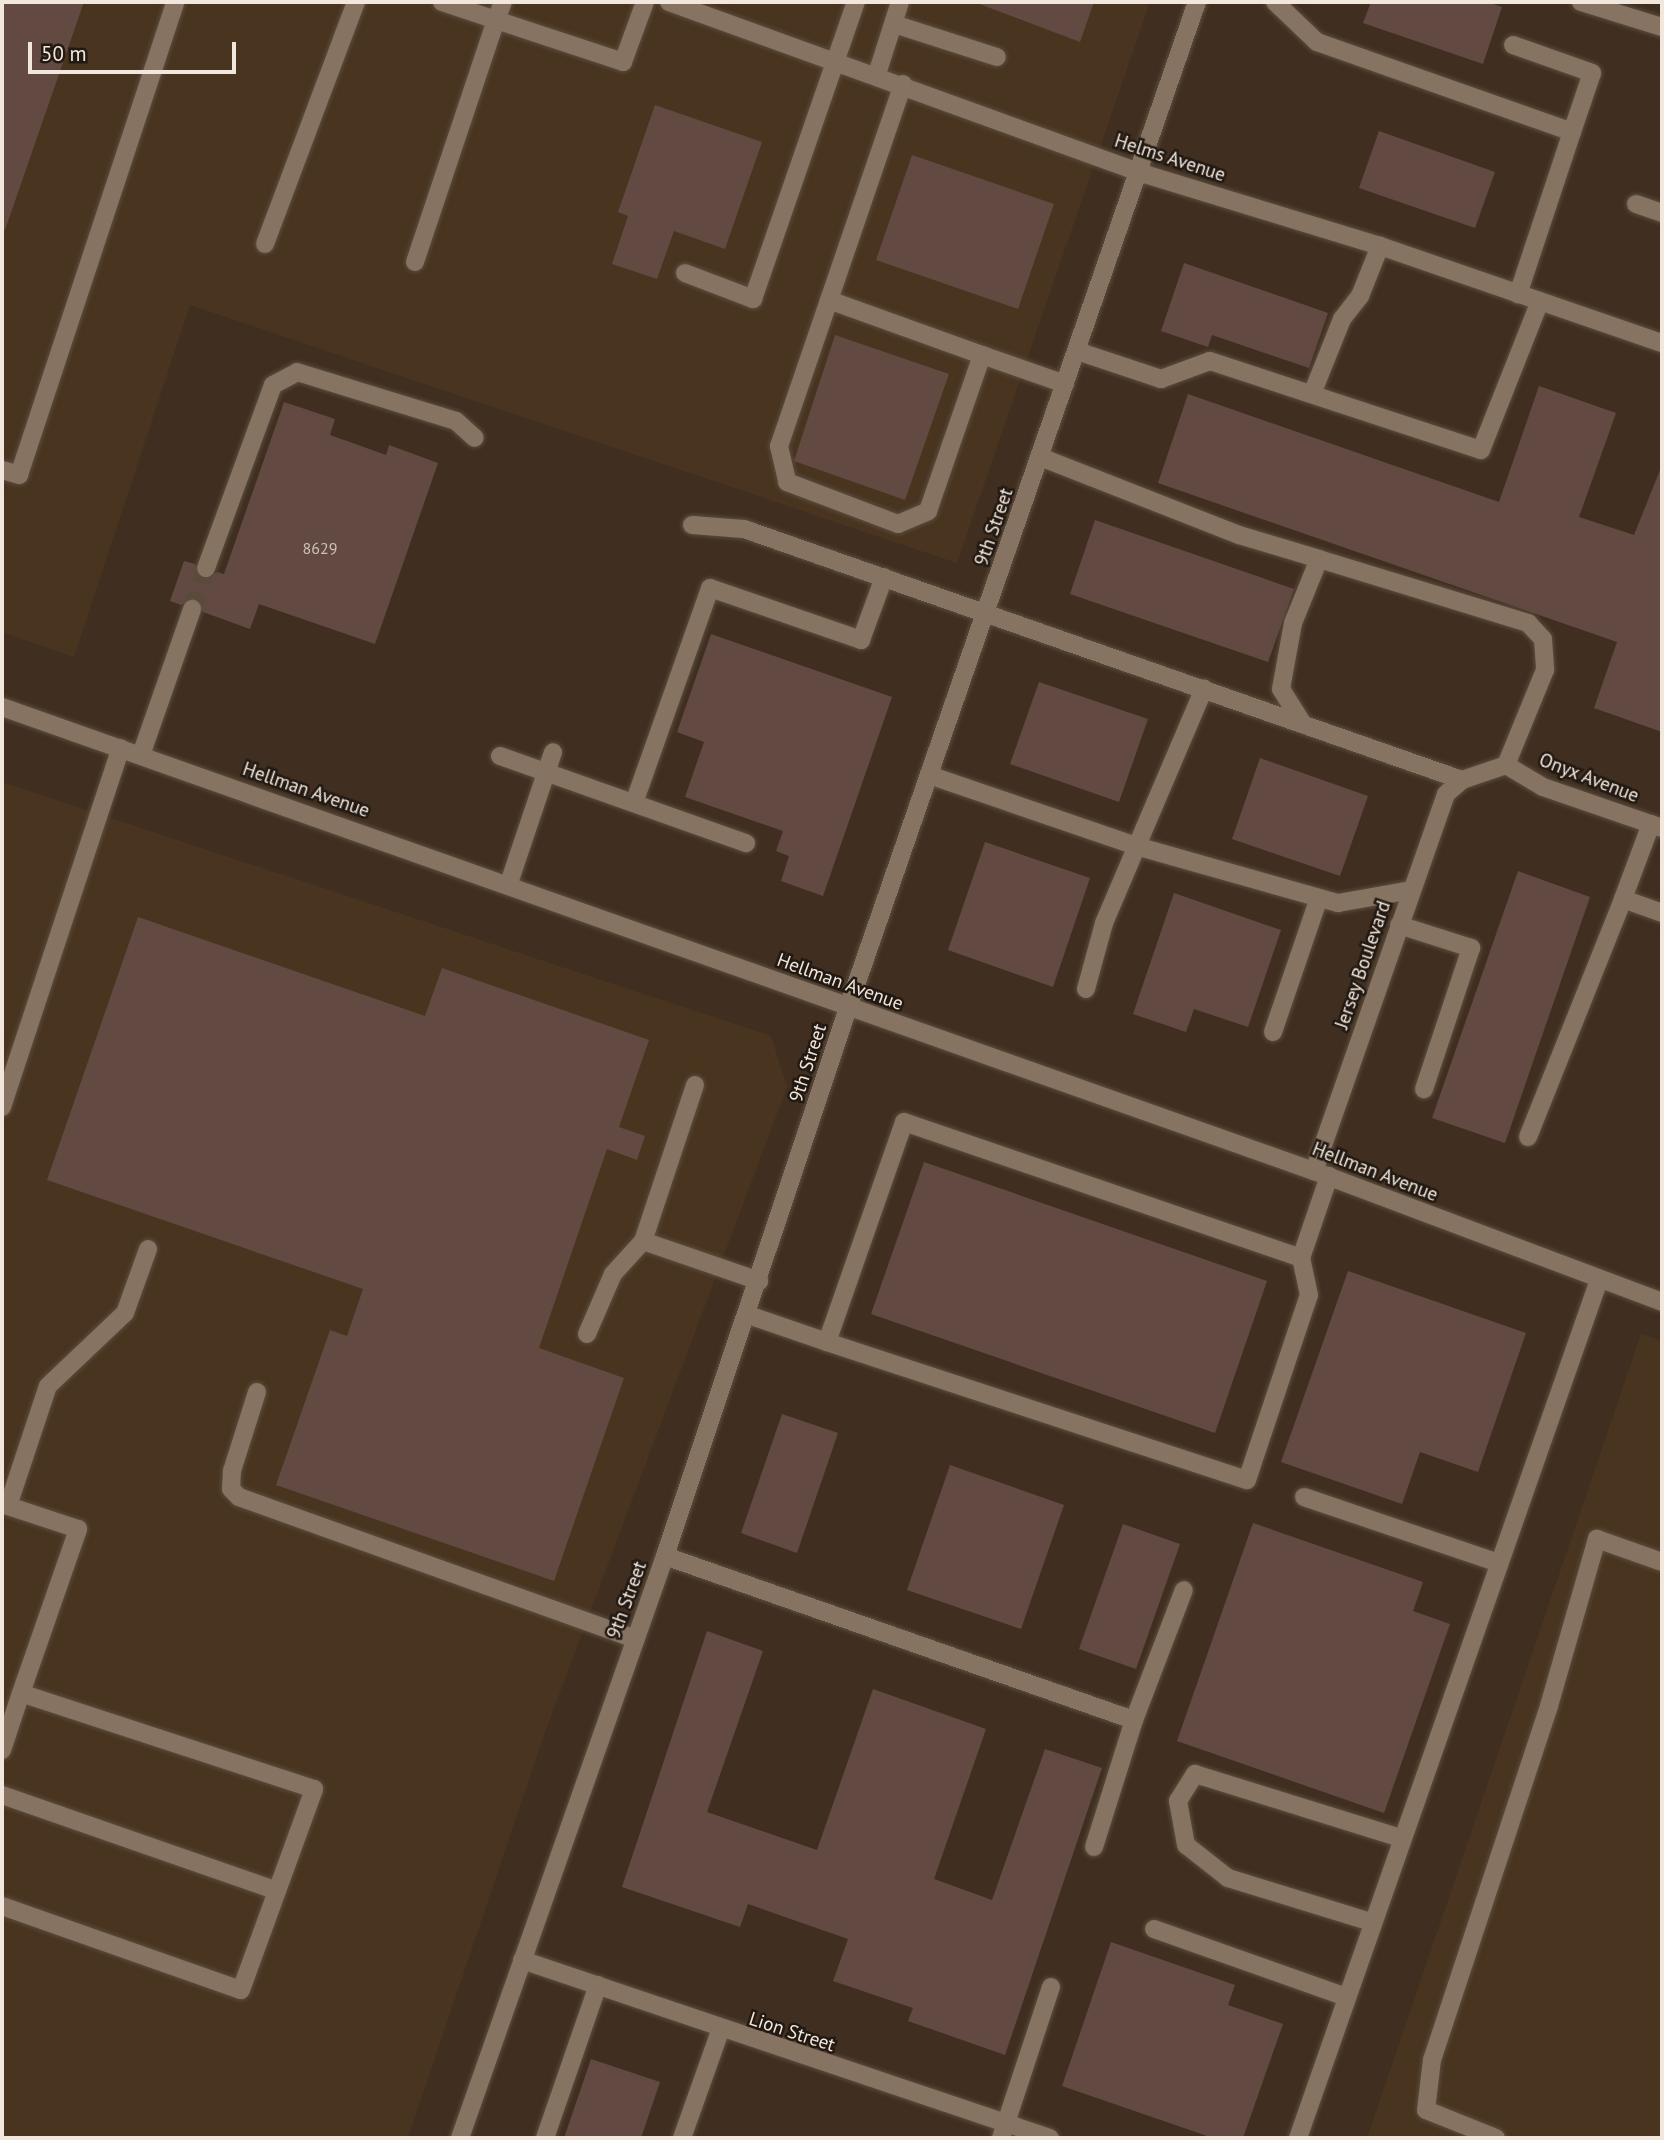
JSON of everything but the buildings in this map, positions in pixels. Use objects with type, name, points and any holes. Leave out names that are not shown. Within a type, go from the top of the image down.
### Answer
[{"type":"street","points":[[2,470],[19,475],[176,2]]},
{"type":"street","points":[[265,244],[356,2]]},
{"type":"street","points":[[442,2],[623,62],[645,2]]},
{"type":"street","points":[[415,262],[503,2]]},
{"type":"street","name":"Helms Avenue","points":[[669,2],[877,74],[1138,172],[1380,246],[1662,343]]},
{"type":"street","points":[[685,273],[753,299],[856,2]]},
{"type":"street","points":[[877,74],[900,2]]},
{"type":"street","name":"9th Street","points":[[460,2138],[760,1281],[848,1008],[1197,2]]},
{"type":"street","points":[[1275,2],[1317,43],[1572,132]]},
{"type":"street","points":[[1581,2],[1662,27]]},
{"type":"street","points":[[894,24],[996,57]]},
{"type":"street","points":[[1513,46],[1592,73],[1518,294]]},
{"type":"street","points":[[903,85],[779,446],[788,482],[898,524],[928,511],[982,355]]},
{"type":"street","points":[[1636,205],[1662,213]]},
{"type":"street","points":[[1312,394],[1342,319],[1360,296],[1380,246]]},
{"type":"street","points":[[829,300],[1065,384]]},
{"type":"street","points":[[1077,351],[1161,379],[1210,361],[1481,450],[1540,301]]},
{"type":"street","points":[[206,568],[272,385],[297,372],[456,421],[475,438]]},
{"type":"street","points":[[692,525],[744,529],[1462,780],[1506,765],[1545,670],[1543,639],[1528,624],[1239,536],[1040,457]]},
{"type":"street","points":[[1303,724],[1281,689],[1293,624],[1319,559]]},
{"type":"street","points":[[634,803],[710,588],[861,640],[884,577]]},
{"type":"street","points":[[142,755],[192,609]]},
{"type":"street","points":[[1086,989],[1104,923],[1204,688]]},
{"type":"street","name":"Hellman Avenue","points":[[2,707],[509,883],[848,1008],[1321,1174],[1662,1302]]},
{"type":"street","points":[[2,1107],[121,748]]},
{"type":"street","points":[[509,883],[553,752]]},
{"type":"street","points":[[500,756],[746,843]]},
{"type":"street","name":"Onyx Avenue","points":[[1506,765],[1543,787],[1657,826]]},
{"type":"street","points":[[929,775],[1136,846],[1338,903],[1411,890]]},
{"type":"street","name":"Jersey Boulevard","points":[[1301,1258],[1321,1174],[1399,925],[1446,794],[1462,780]]},
{"type":"street","points":[[1528,1137],[1623,899],[1657,826]]},
{"type":"street","points":[[1273,1032],[1319,898]]},
{"type":"street","points":[[1623,899],[1662,913]]},
{"type":"street","points":[[1399,925],[1471,948],[1424,1089]]},
{"type":"street","points":[[587,1334],[613,1274],[643,1241],[695,1085]]},
{"type":"street","points":[[748,1315],[827,1342],[1247,1480],[1309,1296],[1301,1258],[904,1122],[827,1342]]},
{"type":"street","points":[[643,1241],[760,1281]]},
{"type":"street","points":[[2,1750],[78,1529],[4,1511],[48,1386],[125,1313],[148,1249]]},
{"type":"street","points":[[1298,2138],[1400,1838],[1598,1280]]},
{"type":"street","points":[[257,1391],[232,1471],[232,1489],[239,1497],[635,1639]]},
{"type":"street","points":[[1304,1497],[1499,1563]]},
{"type":"street","points":[[1496,2138],[1426,2109],[1432,2060],[1549,1706],[1597,1539],[1662,1562]]},
{"type":"street","points":[[664,1556],[1134,1720]]},
{"type":"street","points":[[1094,1847],[1134,1720],[1184,1590]]},
{"type":"street","points":[[2,1906],[241,1990],[314,1789],[21,1693]]},
{"type":"street","points":[[1371,1922],[1228,1878],[1186,1845],[1178,1801],[1195,1774],[1400,1838]]},
{"type":"street","points":[[2,1795],[277,1891]]},
{"type":"street","points":[[1154,1929],[1346,1997]]},
{"type":"street","name":"Lion Street","points":[[522,1960],[1004,2132],[1050,2138]]},
{"type":"street","points":[[545,2138],[598,1985]]},
{"type":"street","points":[[1004,2132],[1051,1987]]},
{"type":"street","points":[[682,2138],[720,2031]]},
{"type":"shaded area","points":[[2,2],[1150,2],[957,563],[190,305],[74,657],[2,632]]},
{"type":"shaded area","points":[[2,782],[771,1036],[787,1087],[545,1732],[408,2138],[2,2138]]},
{"type":"shaded area","points":[[1641,1334],[1662,1341],[1662,2138],[1367,2138]]},
{"type":"tunnel","points":[[192,609],[206,568]]}]
